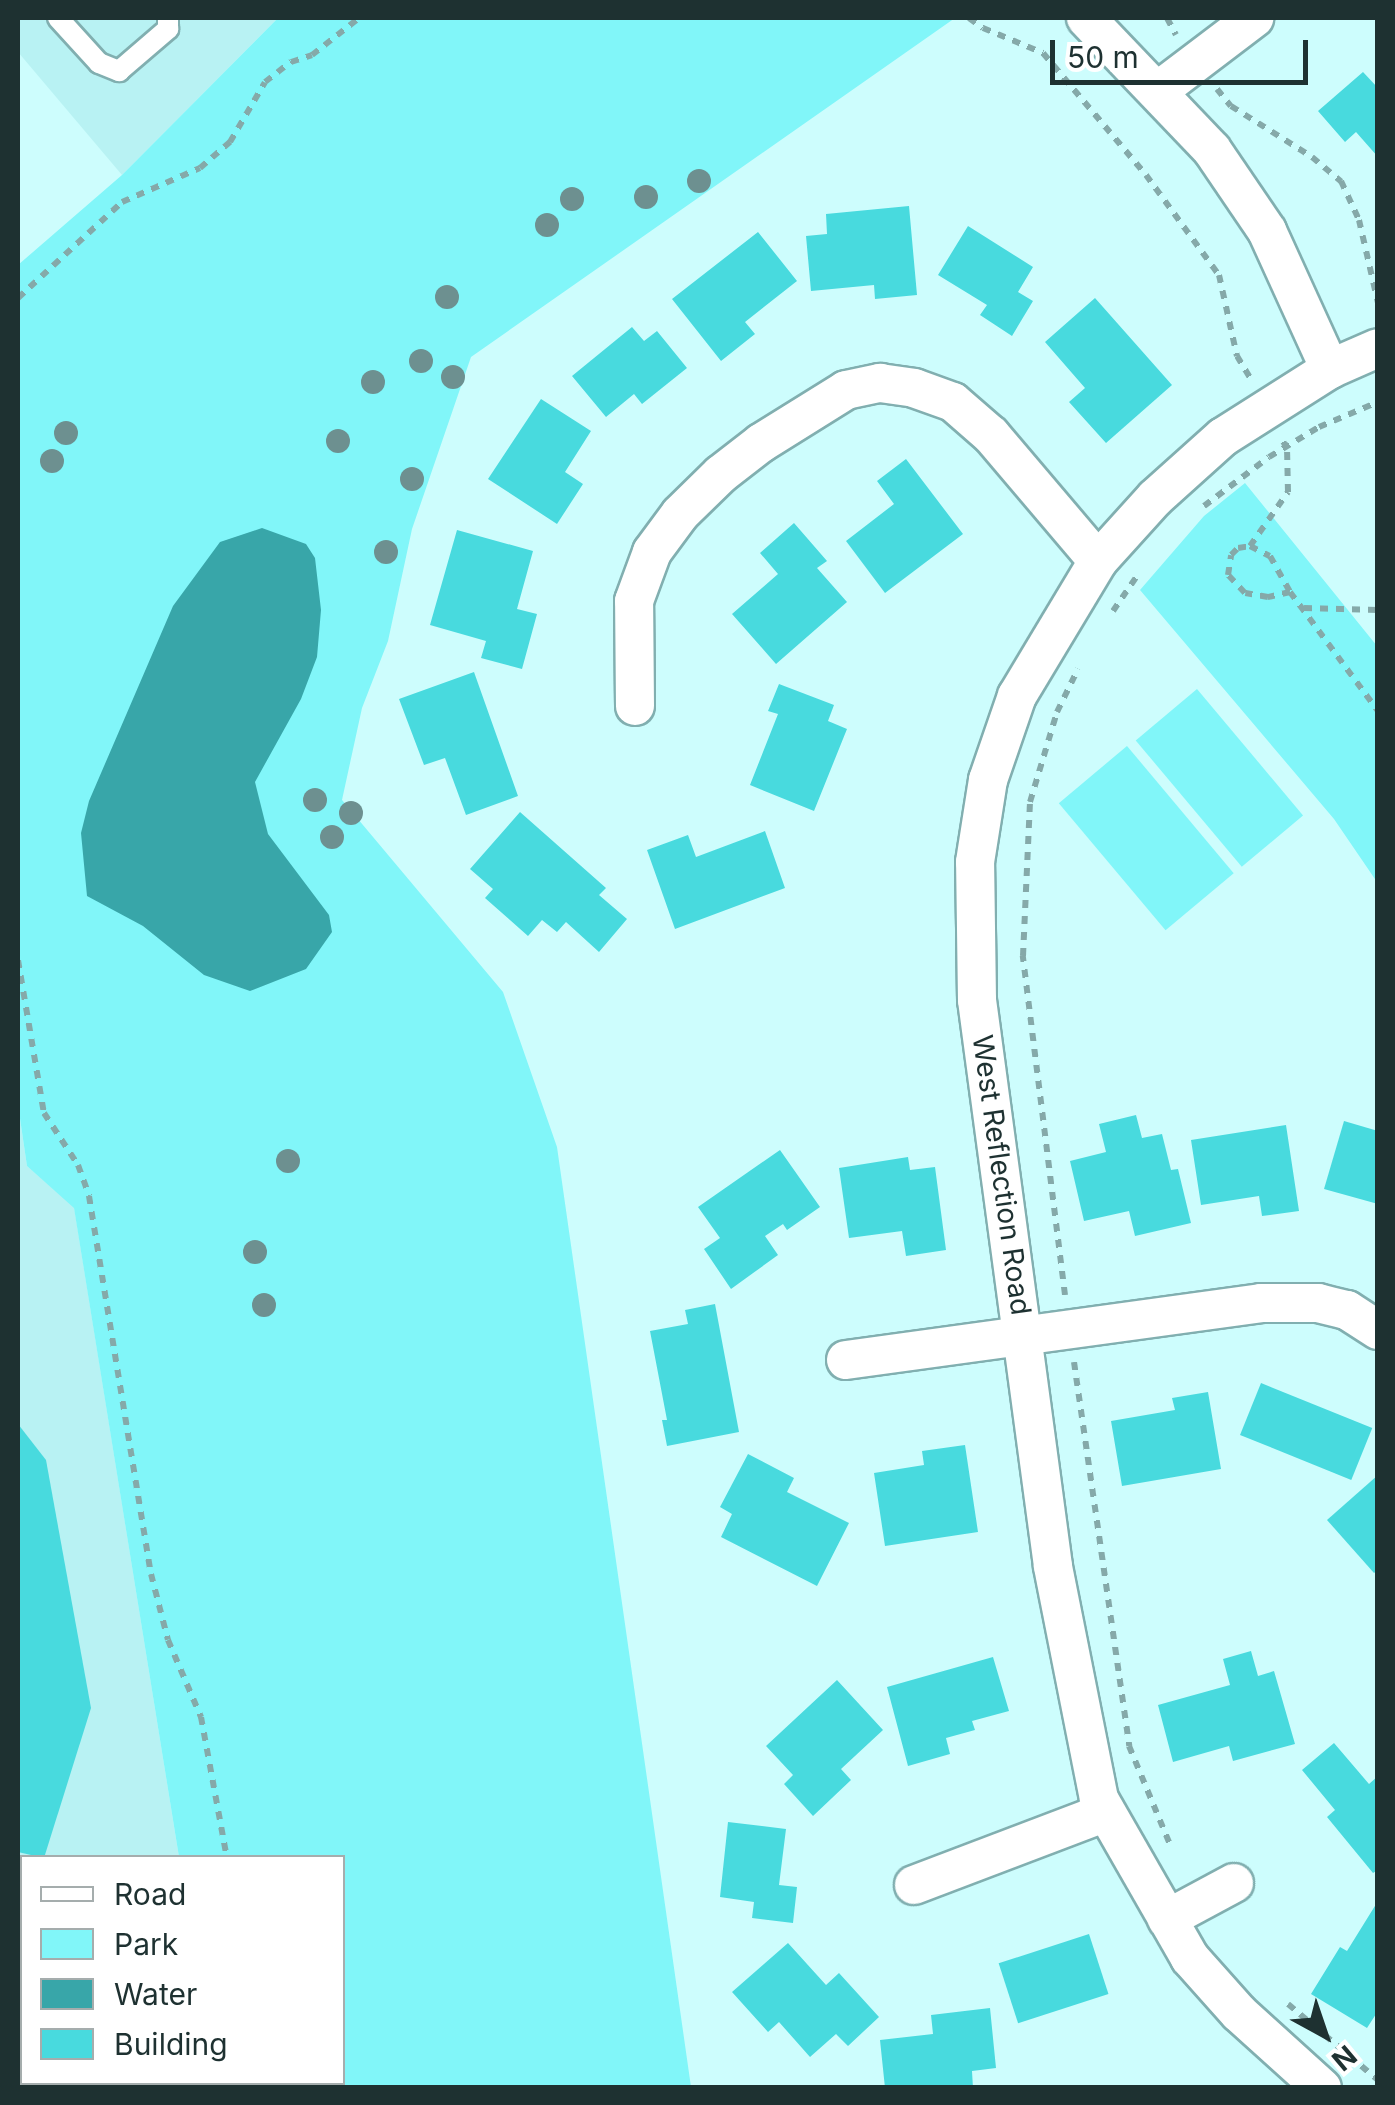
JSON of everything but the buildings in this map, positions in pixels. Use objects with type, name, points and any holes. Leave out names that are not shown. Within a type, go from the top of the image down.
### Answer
[{"type":"street","points":[[1086,18],[1212,150],[1268,231],[1330,369]]},
{"type":"street","points":[[1158,91],[1254,18]]},
{"type":"street","name":"West Reflection Road","points":[[1322,2088],[1239,2013],[1190,1958],[1099,1799],[1053,1566],[977,1000],[975,862],[988,780],[1017,696],[1098,561],[1154,498],[1223,436],[1330,369],[1378,348]]},
{"type":"street","points":[[635,706],[634,601],[652,552],[680,514],[721,474],[760,443],[846,390],[880,384],[914,388],[954,402],[991,435],[1098,561]]},
{"type":"street","points":[[846,1360],[1261,1303],[1318,1302],[1346,1310],[1378,1330]]},
{"type":"street","points":[[914,1885],[1106,1812]]},
{"type":"street","points":[[1167,1919],[1218,1891]]},
{"type":"lane","points":[[58,18],[100,64],[119,71],[168,30],[168,18]]},
{"type":"path","points":[[18,298],[122,202],[200,168],[230,142],[266,82],[291,62],[312,54],[359,18]]},
{"type":"path","points":[[969,18],[982,28],[1043,53],[1189,232]]},
{"type":"path","points":[[1167,18],[1231,106],[1312,157],[1341,181],[1358,220],[1378,303]]},
{"type":"path","points":[[1194,514],[1269,457],[1319,427],[1378,402]]},
{"type":"path","points":[[1290,592],[1268,597],[1245,593],[1228,575],[1230,555],[1238,548],[1262,550],[1378,711]]},
{"type":"path","points":[[1105,624],[1142,568]]},
{"type":"path","points":[[1302,608],[1378,610]]},
{"type":"path","points":[[1086,652],[1057,712],[1030,802],[1023,956],[1070,1330],[1130,1746],[1177,1859],[1218,1891]]},
{"type":"path","points":[[18,960],[44,1113],[78,1165],[89,1196],[152,1574],[168,1640],[201,1718],[225,1855]]},
{"type":"path","points":[[1284,2001],[1378,2080]]},
{"type":"shaded area","points":[[18,18],[278,18],[122,175],[18,52]]},
{"type":"shaded area","points":[[18,1105],[27,1166],[74,1207],[179,1855],[20,1855],[18,2048]]},
{"type":"green space","points":[[278,18],[955,18],[471,357],[412,529],[388,641],[362,708],[342,800],[503,992],[557,1147],[691,2087],[216,2087],[345,2085],[345,1855],[179,1855],[74,1208],[27,1166],[18,1105],[18,265],[122,175]]},
{"type":"green space","points":[[1245,483],[1377,646],[1377,882],[1334,819],[1140,590],[1204,516]]},
{"type":"green space","points":[[1197,689],[1303,815],[1242,867],[1136,740]]},
{"type":"green space","points":[[1127,746],[1234,873],[1166,930],[1059,803]]},
{"type":"water","points":[[262,528],[306,544],[315,558],[321,610],[317,657],[301,699],[255,782],[268,834],[329,915],[332,932],[306,969],[250,991],[204,975],[143,926],[87,896],[81,833],[89,801],[173,606],[220,542]]}]
